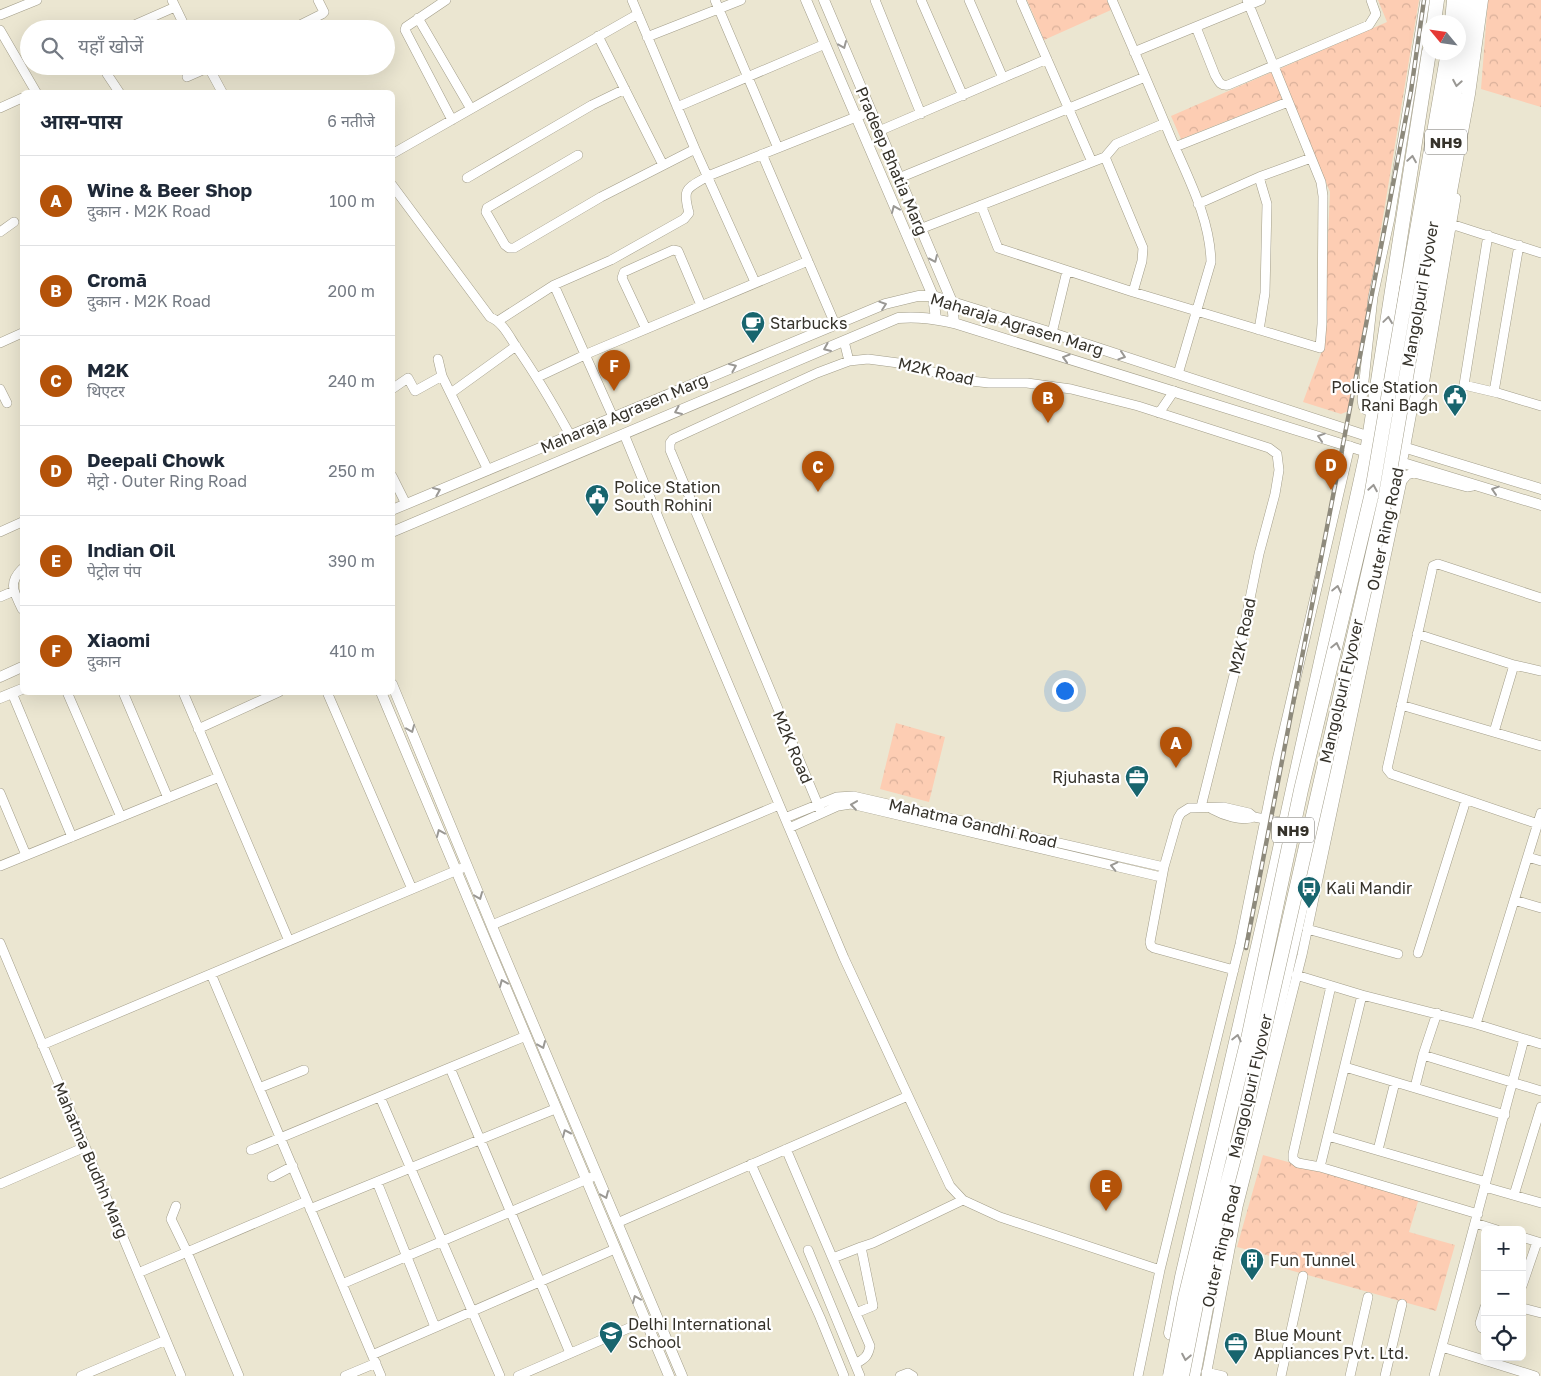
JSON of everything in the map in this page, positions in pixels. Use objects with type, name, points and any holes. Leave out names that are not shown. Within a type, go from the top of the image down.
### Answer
[{"type":"main road","points":[[1435,15],[1437,0]]},
{"type":"main road","points":[[1453,15],[1454,0]]},
{"type":"main road","name":"Mangolpuri Flyover","points":[[1182,1376],[1197,1300],[1242,1127],[1385,500],[1459,68],[1468,0]]},
{"type":"main road","name":"Outer Ring Road","points":[[1202,1375],[1210,1287],[1269,1045],[1364,631],[1404,447],[1468,94],[1481,0]]},
{"type":"main road","name":"Outer Ring Road","points":[[1164,1376],[1182,1277],[1286,823],[1367,452],[1428,60]]},
{"type":"main road","name":"Mangolpuri Flyover","points":[[1170,1376],[1185,1298],[1248,1038],[1302,790],[1371,497],[1447,60]]},
{"type":"main road","points":[[1383,356],[1391,350],[1400,348],[1408,350],[1419,362]]},
{"type":"main road","points":[[1330,623],[1364,631]]},
{"type":"street","points":[[0,15],[37,0]]},
{"type":"street","points":[[312,19],[324,12],[318,0]]},
{"type":"street","points":[[446,0],[418,18],[404,30],[452,120]]},
{"type":"street","points":[[632,0],[694,149],[755,282]]},
{"type":"street","points":[[648,37],[717,4],[741,0]]},
{"type":"street","name":"Pradeep Bhatia Marg","points":[[806,0],[933,296],[936,320]]},
{"type":"street","name":"Pradeep Bhatia Marg","points":[[824,0],[952,302],[954,323]]},
{"type":"street","points":[[875,0],[921,114]]},
{"type":"street","points":[[921,0],[963,96]]},
{"type":"street","points":[[969,0],[1003,78]]},
{"type":"street","points":[[1021,0],[1092,162]]},
{"type":"street","points":[[1112,0],[1207,225],[1210,262],[1178,374]]},
{"type":"street","points":[[1134,52],[1196,27],[1248,2],[1261,0]]},
{"type":"street","points":[[1196,27],[1219,83],[1228,85],[1369,25],[1376,14],[1371,0]]},
{"type":"street","points":[[1374,411],[1366,410],[1362,399],[1373,297],[1390,218],[1425,0]]},
{"type":"street","points":[[1410,408],[1423,391],[1486,0]]},
{"type":"street","points":[[981,205],[998,248],[1133,292],[1320,348],[1322,324],[1323,196],[1321,182],[1248,2]]},
{"type":"street","points":[[142,20],[173,3],[182,20]]},
{"type":"street","points":[[717,4],[778,148]]},
{"type":"street","points":[[395,152],[638,14]]},
{"type":"street","points":[[418,18],[471,109]]},
{"type":"street","points":[[0,30],[20,65]]},
{"type":"street","points":[[598,36],[663,165]]},
{"type":"street","points":[[677,107],[825,44]]},
{"type":"street","points":[[880,131],[1047,59]]},
{"type":"street","points":[[25,75],[34,90]]},
{"type":"street","points":[[108,75],[118,90]]},
{"type":"street","points":[[187,77],[192,75]]},
{"type":"street","points":[[214,75],[221,90]]},
{"type":"street","points":[[899,178],[1145,77]]},
{"type":"street","points":[[467,178],[592,105],[625,89]]},
{"type":"street","points":[[0,108],[20,99]]},
{"type":"street","points":[[1175,147],[1288,102]]},
{"type":"street","points":[[498,321],[554,285],[611,260],[684,219],[689,213],[685,192],[708,176],[871,111]]},
{"type":"street","points":[[920,229],[1105,157],[1116,144],[1165,123]]},
{"type":"street","points":[[578,155],[487,208],[486,212],[505,245],[509,248],[514,248],[600,196],[694,149]]},
{"type":"street","points":[[762,154],[835,324]]},
{"type":"street","points":[[1105,157],[1143,248],[1142,261],[1133,292]]},
{"type":"street","points":[[1198,204],[1310,158]]},
{"type":"street","points":[[1259,178],[1266,204],[1264,292],[1259,330]]},
{"type":"street","points":[[395,189],[490,317],[498,321],[516,346],[538,378],[570,435]]},
{"type":"street","points":[[0,232],[14,222]]},
{"type":"street","points":[[1451,224],[1541,252]]},
{"type":"street","points":[[1488,235],[1464,385],[1541,406]]},
{"type":"street","points":[[1494,392],[1519,245]]},
{"type":"street","points":[[646,329],[622,278],[624,272],[673,250],[678,251],[701,305]]},
{"type":"street","points":[[538,378],[584,355],[808,261]]},
{"type":"street","points":[[1052,333],[1067,271]]},
{"type":"street","points":[[554,285],[613,417]]},
{"type":"street","name":"Maharaja Agrasen Marg","points":[[395,509],[884,304],[918,296],[933,296],[1052,333],[1370,437]]},
{"type":"street","name":"Maharaja Agrasen Marg","points":[[395,531],[898,318],[919,317],[954,323],[1367,452]]},
{"type":"street","points":[[0,343],[20,336]]},
{"type":"street","points":[[844,341],[850,361]]},
{"type":"street","points":[[451,394],[516,346]]},
{"type":"street","points":[[438,359],[442,376],[488,470]]},
{"type":"street","name":"M2K Road","points":[[820,808],[670,450],[670,444],[673,439],[817,372],[850,361],[868,359],[888,360],[971,381],[1027,383],[1071,389],[1159,412],[1269,448],[1276,454],[1279,461],[1279,470],[1275,494],[1237,663],[1201,807]]},
{"type":"street","points":[[395,386],[408,378],[415,391],[442,376]]},
{"type":"street","points":[[0,389],[7,403]]},
{"type":"street","points":[[1159,412],[1174,391]]},
{"type":"street","points":[[1263,419],[1268,403]]},
{"type":"street","points":[[624,434],[844,958],[950,1186],[963,1200],[1000,1217],[1160,1270]]},
{"type":"street","points":[[1138,1376],[1160,1270],[1234,970],[1277,760],[1350,446]]},
{"type":"street","points":[[1404,447],[1541,489]]},
{"type":"street","points":[[1400,462],[1541,505]]},
{"type":"street","points":[[1463,480],[1469,467]]},
{"type":"street","points":[[1223,1376],[1202,1375],[1238,1207],[1307,930],[1402,481],[1406,475],[1414,473],[1467,487],[1478,485]]},
{"type":"street","points":[[395,482],[406,504]]},
{"type":"street","points":[[2,528],[20,523]]},
{"type":"street","points":[[1538,824],[1388,772],[1387,769],[1432,568],[1435,564],[1541,598]]},
{"type":"street","points":[[20,571],[13,582],[14,591],[20,604]]},
{"type":"street","points":[[0,597],[14,591]]},
{"type":"street","points":[[1417,634],[1541,672]]},
{"type":"street","points":[[1494,732],[1514,665]]},
{"type":"street","points":[[0,677],[20,668]]},
{"type":"street","points":[[0,698],[20,690]]},
{"type":"street","points":[[395,691],[682,1376]]},
{"type":"street","points":[[12,693],[72,837]]},
{"type":"street","points":[[68,695],[121,817]]},
{"type":"street","points":[[124,695],[168,798]]},
{"type":"street","points":[[183,695],[289,941]]},
{"type":"street","points":[[198,729],[272,695]]},
{"type":"street","points":[[328,695],[412,889]]},
{"type":"street","points":[[382,695],[669,1376]]},
{"type":"street","points":[[1401,704],[1541,746]]},
{"type":"street","points":[[0,866],[219,777]]},
{"type":"street","points":[[0,793],[26,855]]},
{"type":"street","name":"Mahatma Gandhi Road","points":[[789,828],[837,796],[853,796],[1164,867]]},
{"type":"street","points":[[1418,954],[1466,800]]},
{"type":"street","name":"Mahatma Gandhi Road","points":[[785,818],[820,808],[851,804],[1161,877]]},
{"type":"street","points":[[492,926],[779,805]]},
{"type":"street","points":[[1234,970],[1151,946],[1150,942],[1161,877],[1181,813],[1189,808],[1223,807],[1249,813],[1254,817],[1286,823]]},
{"type":"street","points":[[1476,1024],[1541,813]]},
{"type":"street","points":[[1528,857],[1541,861]]},
{"type":"street","points":[[42,1045],[467,866]]},
{"type":"street","points":[[1514,900],[1541,908]]},
{"type":"street","points":[[1307,930],[1398,954]]},
{"type":"street","name":"Mahatma Budhh Marg","points":[[1,948],[181,1376]]},
{"type":"street","points":[[211,974],[280,1138],[294,1166],[381,1376]]},
{"type":"street","points":[[1296,975],[1362,995],[1437,1013],[1541,1044]]},
{"type":"street","points":[[1331,986],[1293,1154],[1294,1161],[1320,1167],[1476,1219],[1489,1226]]},
{"type":"street","points":[[1320,1167],[1362,995]]},
{"type":"street","points":[[1415,1087],[1437,1013]]},
{"type":"street","points":[[250,1150],[526,1036]]},
{"type":"street","points":[[1434,1376],[1524,1039]]},
{"type":"street","points":[[1423,1055],[1541,1091]]},
{"type":"street","points":[[1345,1067],[1505,1115]]},
{"type":"street","points":[[450,1068],[570,1353]]},
{"type":"street","points":[[259,1088],[304,1070]]},
{"type":"street","points":[[1378,1150],[1395,1082]]},
{"type":"street","points":[[617,1223],[908,1096]]},
{"type":"street","points":[[380,1097],[500,1376]]},
{"type":"street","points":[[1514,1195],[1541,1107]]},
{"type":"street","points":[[138,1273],[309,1205],[377,1182],[555,1109]]},
{"type":"street","points":[[1328,1136],[1378,1150],[1541,1203]]},
{"type":"street","points":[[0,1184],[85,1147]]},
{"type":"street","points":[[786,1149],[870,1346],[866,1358],[854,1364]]},
{"type":"street","points":[[751,1164],[820,1317],[844,1376]]},
{"type":"street","points":[[272,1177],[294,1166]]},
{"type":"street","points":[[342,1284],[597,1175]]},
{"type":"street","points":[[377,1182],[435,1327]]},
{"type":"street","points":[[833,1258],[873,1243],[963,1200]]},
{"type":"street","points":[[176,1206],[171,1219],[187,1252],[239,1376]]},
{"type":"street","points":[[1526,1238],[1539,1242],[1526,1276]]},
{"type":"street","points":[[856,1313],[873,1306],[861,1247]]},
{"type":"street","points":[[345,1376],[435,1327],[615,1249]]},
{"type":"street","points":[[808,1250],[860,1376]]},
{"type":"street","points":[[1281,1376],[1304,1276]]},
{"type":"street","points":[[1350,1376],[1368,1297]]},
{"type":"street","points":[[1385,1376],[1402,1304]]},
{"type":"street","points":[[1526,1309],[1541,1313]]},
{"type":"street","points":[[518,1376],[645,1321]]},
{"type":"street","points":[[81,1376],[166,1340]]},
{"type":"street","points":[[1442,1347],[1535,1376]]},
{"type":"street","points":[[900,1376],[908,1373],[913,1376]]},
{"type":"green space","points":[[1027,0],[1107,0],[1111,10],[1044,40]]},
{"type":"green space","points":[[1378,0],[1419,0],[1351,410],[1341,414],[1303,402],[1323,348],[1330,192],[1290,96],[1181,139],[1171,116],[1387,22]]},
{"type":"green space","points":[[1488,0],[1541,0],[1541,107],[1481,89]]},
{"type":"green space","points":[[896,723],[945,737],[929,802],[880,789]]},
{"type":"green space","points":[[1263,1155],[1419,1198],[1409,1232],[1455,1245],[1436,1311],[1279,1267],[1281,1259],[1237,1247]]},
{"type":"railway","points":[[1246,948],[1411,91],[1424,0]]},
{"type":"place","name":"Starbucks","points":[[753,344]]},
{"type":"place","name":"Xiaomi","points":[[614,391]]},
{"type":"place","name":"Police Station Rani Bagh","points":[[1455,417]]},
{"type":"place","name":"Cromā","points":[[1048,423]]},
{"type":"place","name":"Deepali Chowk","points":[[1331,490]]},
{"type":"place","name":"M2K","points":[[818,492]]},
{"type":"place","name":"Police Station South Rohini","points":[[597,517]]},
{"type":"place","name":"Wine & Beer Shop","points":[[1176,768]]},
{"type":"place","name":"Rjuhasta","points":[[1137,798]]},
{"type":"place","name":"Kali Mandir","points":[[1309,909]]},
{"type":"place","name":"Indian Oil","points":[[1106,1211]]},
{"type":"place","name":"Fun Tunnel","points":[[1252,1281]]},
{"type":"place","name":"Delhi International School","points":[[611,1354]]},
{"type":"place","name":"Blue Mount Appliances Pvt. Ltd.","points":[[1236,1365]]}]
